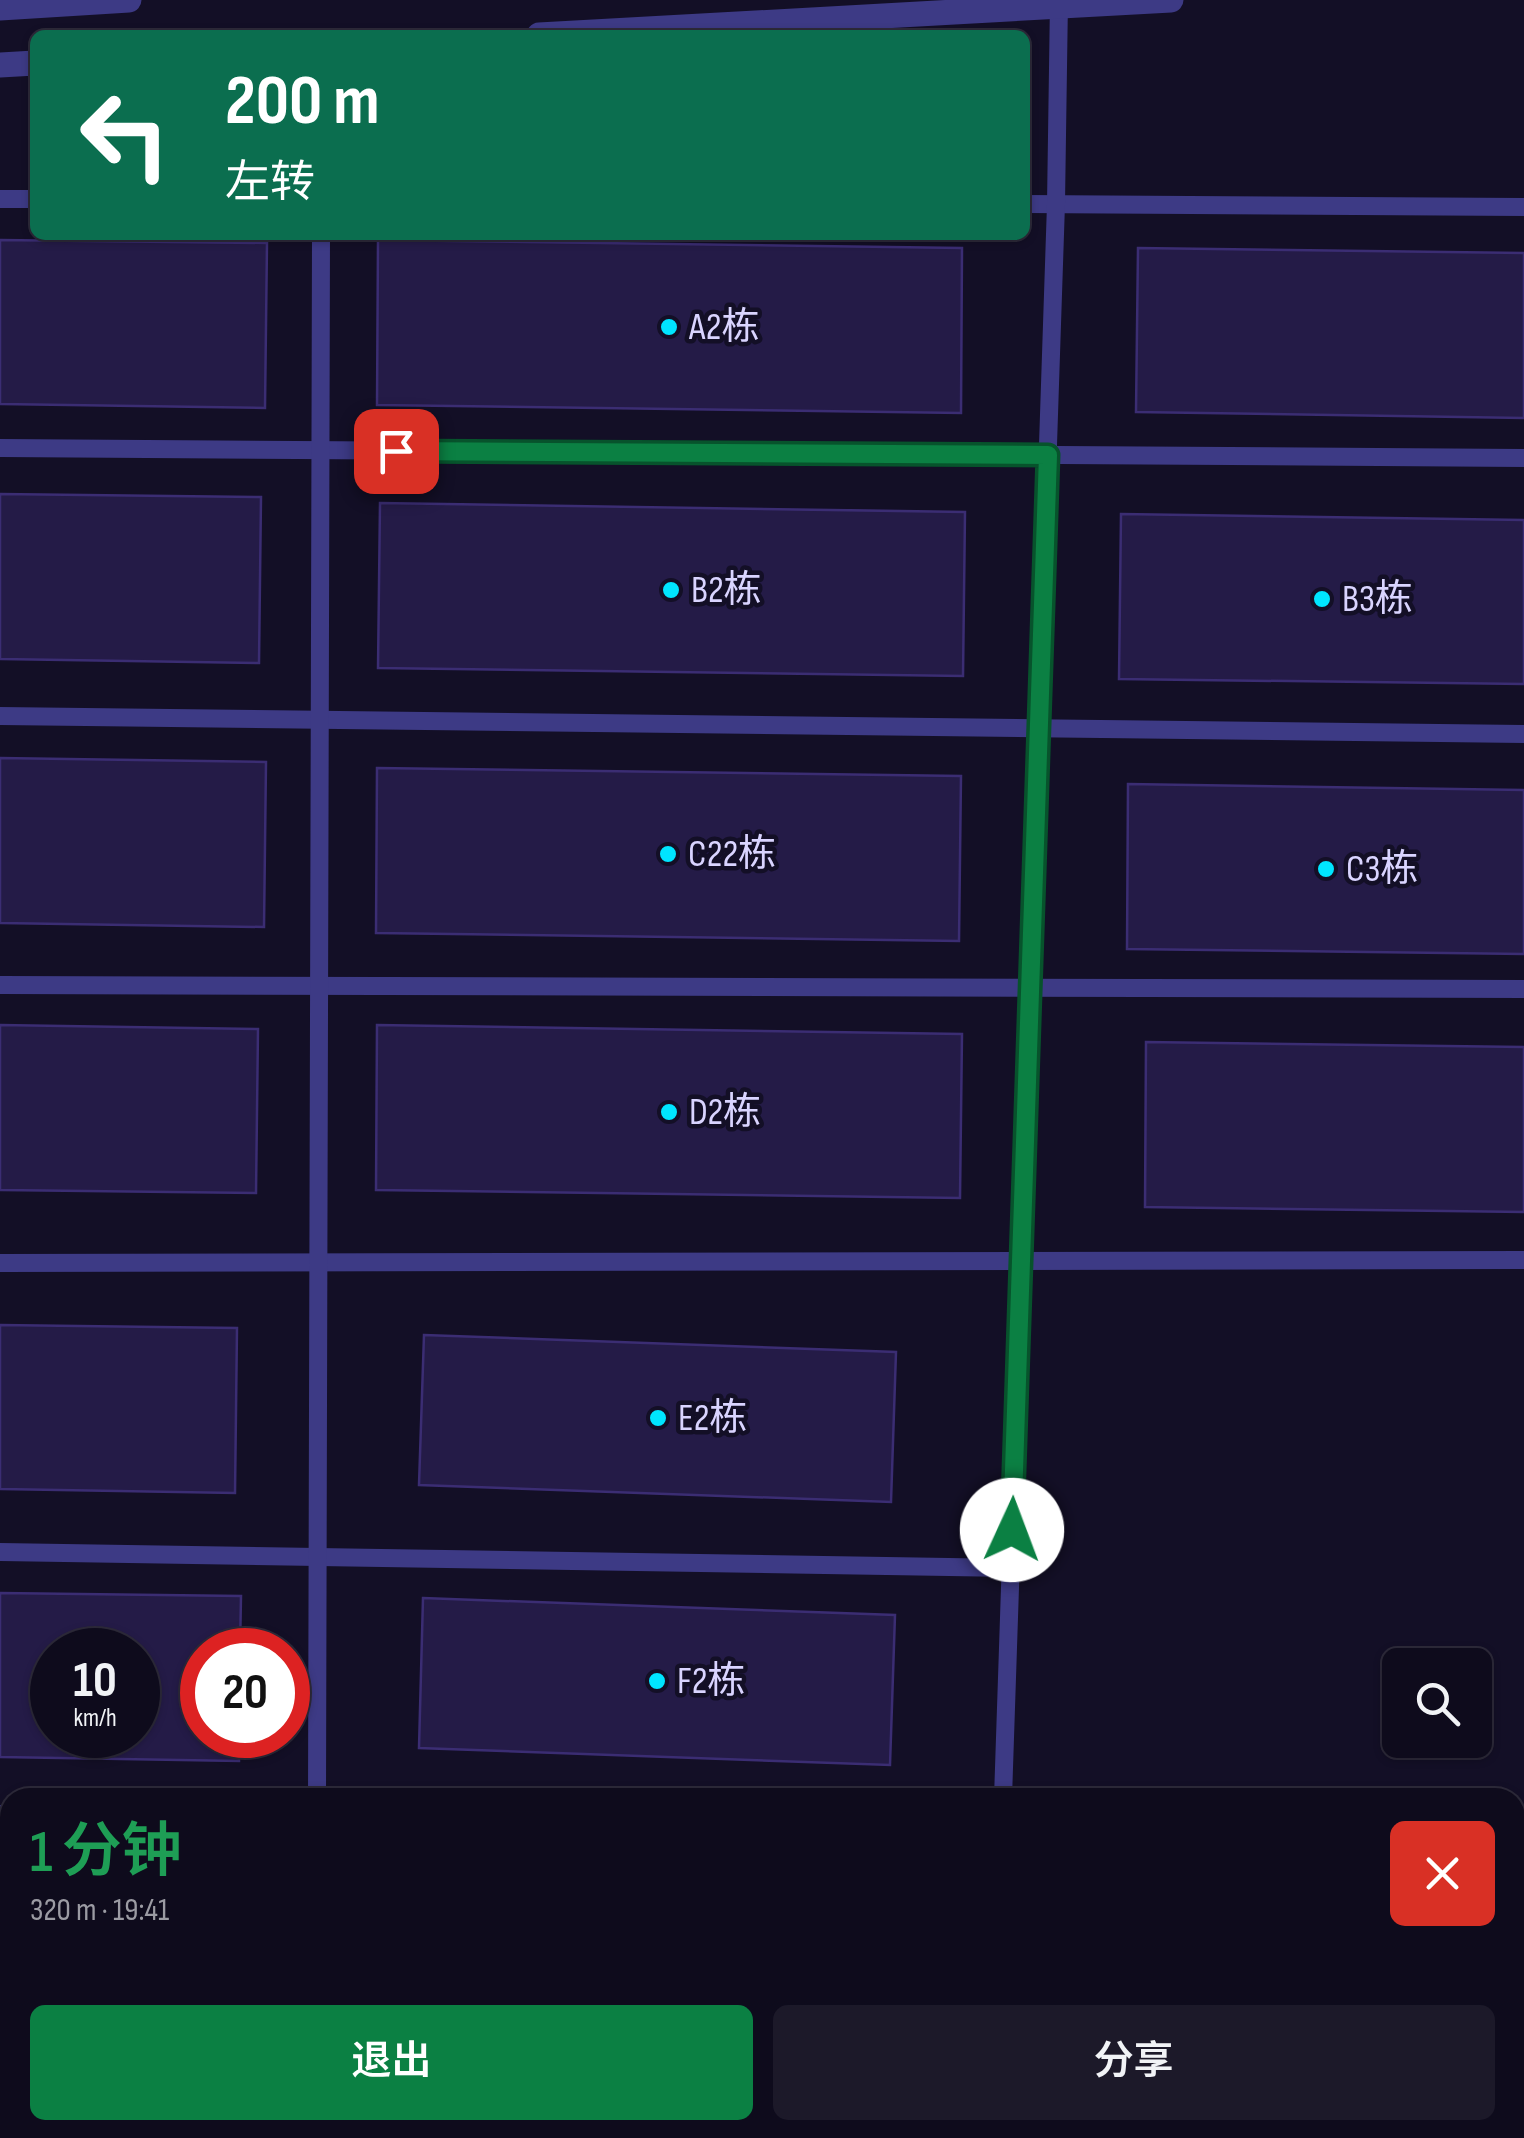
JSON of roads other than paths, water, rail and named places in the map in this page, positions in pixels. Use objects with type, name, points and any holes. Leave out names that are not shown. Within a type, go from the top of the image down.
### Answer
[{"type":"street","points":[[0,8],[128,0]]},
{"type":"street","points":[[621,30],[1058,3],[1171,0]]},
{"type":"street","points":[[0,65],[30,63]]},
{"type":"lane","points":[[1003,1788],[1056,204],[1058,3]]},
{"type":"lane","points":[[0,198],[30,199]]},
{"type":"lane","points":[[1030,204],[1524,207]]},
{"type":"lane","points":[[317,1788],[321,240]]},
{"type":"lane","points":[[0,448],[1524,458]]},
{"type":"lane","points":[[0,716],[1524,734]]},
{"type":"lane","points":[[0,985],[1524,990]]},
{"type":"lane","points":[[0,1263],[1524,1260]]},
{"type":"lane","points":[[0,1552],[1011,1568]]},
{"type":"place","name":"A2栋","points":[[669,327]]},
{"type":"place","name":"B2栋","points":[[671,590]]},
{"type":"place","name":"B3栋","points":[[1322,599]]},
{"type":"place","name":"C22栋","points":[[668,854]]},
{"type":"place","name":"C3栋","points":[[1326,869]]},
{"type":"place","name":"D2栋","points":[[669,1112]]},
{"type":"place","name":"E2栋","points":[[658,1418]]},
{"type":"place","name":"F2栋","points":[[657,1681]]}]
